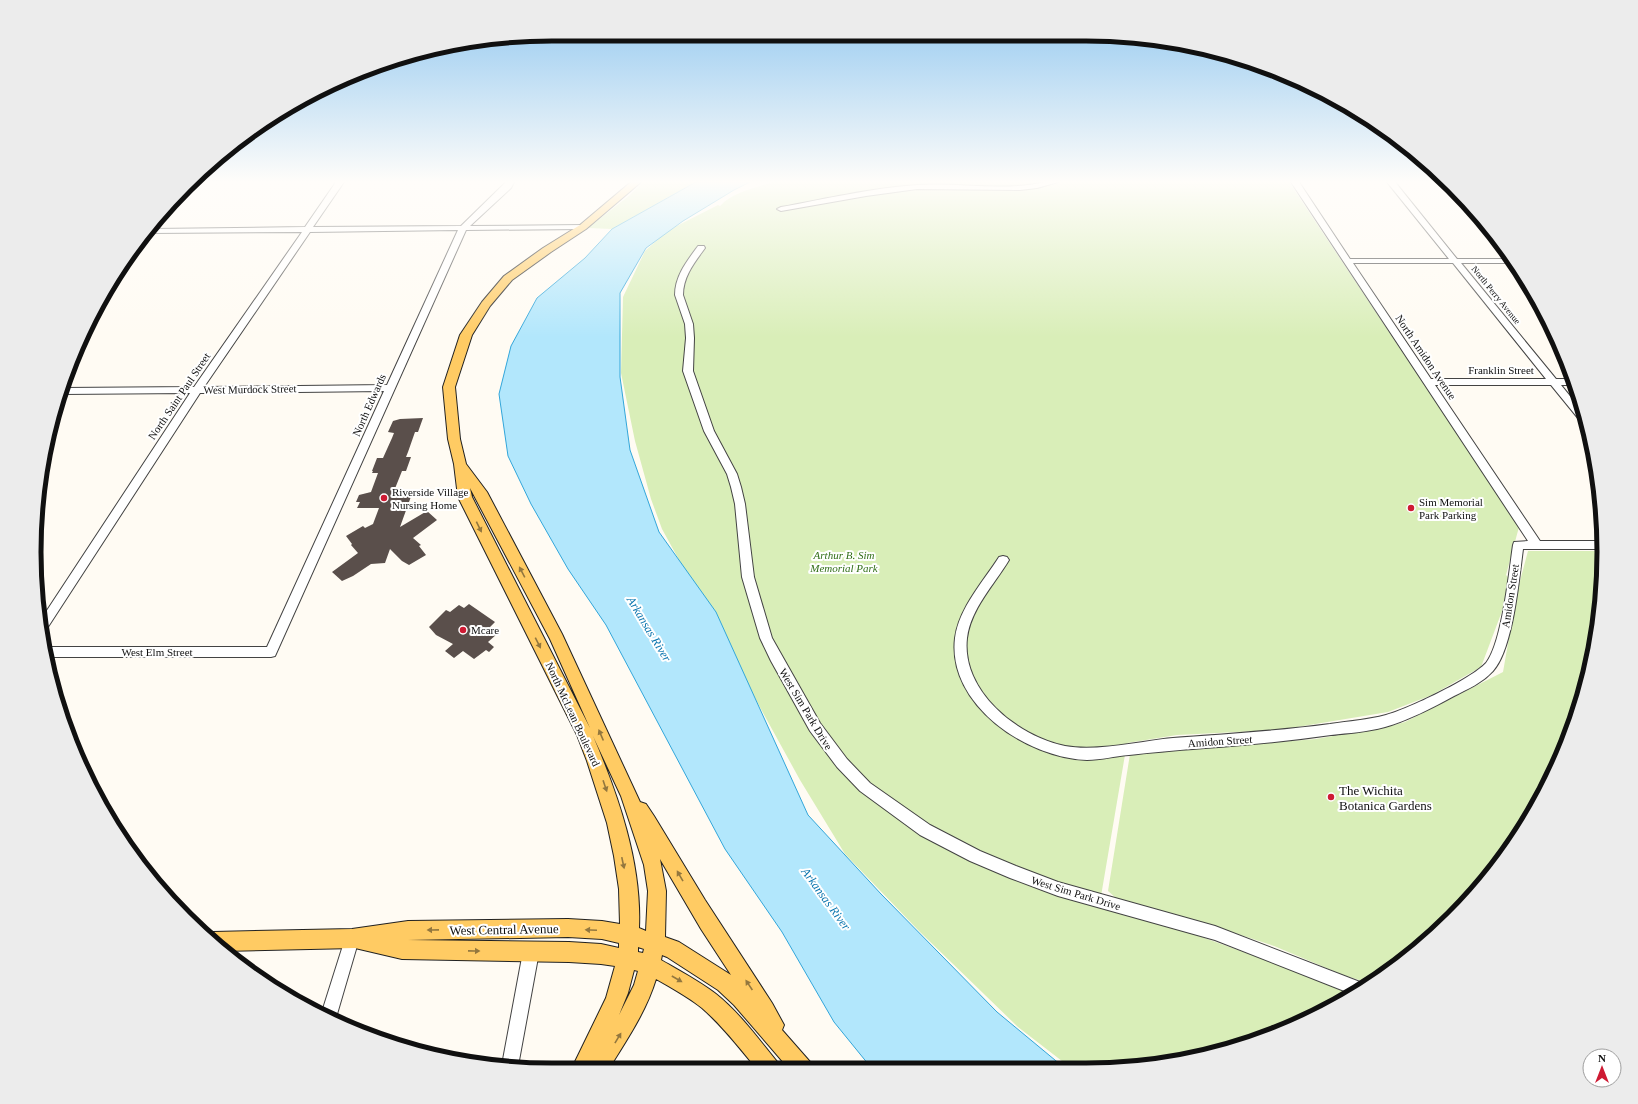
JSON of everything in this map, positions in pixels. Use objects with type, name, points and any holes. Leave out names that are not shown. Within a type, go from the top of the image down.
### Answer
[{"type":"main road","name":"North McLean Boulevard","points":[[573,234],[508,278],[486,304],[466,335],[449,387],[454,439],[460,464],[465,497],[597,762],[612,812],[627,882],[630,910],[628,959],[618,994],[584,1063]]},
{"type":"main road","name":"North McLean Boulevard","points":[[460,464],[480,492],[557,638],[629,796],[653,865],[657,891],[655,942],[650,965],[643,988],[627,1021],[600,1063]]},
{"type":"main road","points":[[629,796],[653,830],[698,907],[752,990],[791,1054]]},
{"type":"main road","name":"West Central Avenue","points":[[222,942],[352,939],[408,930],[568,928],[602,930],[630,935],[655,942]]},
{"type":"main road","name":"West Central Avenue","points":[[352,939],[402,949],[569,952],[601,954],[628,959]]},
{"type":"main road","points":[[655,942],[679,952],[725,984],[741,998],[798,1063]]},
{"type":"main road","points":[[628,959],[650,965],[688,986],[710,1002],[735,1027],[765,1063]]},
{"type":"main road","points":[[578,1063],[591,1049]]},
{"type":"street","name":"North Saint Paul Street","points":[[45,622],[197,390],[306,234]]},
{"type":"street","name":"North Edwards","points":[[271,652],[460,234]]},
{"type":"street","name":"North Amidon Avenue","points":[[1329,234],[1536,545]]},
{"type":"street","name":"North Perry Avenue","points":[[1433,234],[1577,412]]},
{"type":"street","name":"West Sim Park Drive","points":[[701,248],[685,270],[679,290],[679,295],[689,324],[690,338],[688,371],[709,431],[732,474],[736,487],[740,504],[748,576],[758,615],[766,638],[779,664],[815,726],[842,764],[865,787],[905,818],[925,830],[988,862],[1058,889],[1215,933],[1354,988]]},
{"type":"street","points":[[1347,261],[1506,261]]},
{"type":"street","name":"Franklin Street","points":[[1428,382],[1568,382]]},
{"type":"street","name":"West Murdock Street","points":[[67,391],[390,388]]},
{"type":"street","name":"Amidon Street","points":[[1003,560],[972,608],[964,628],[961,641],[961,654],[963,666],[968,678],[975,692],[1008,727],[1042,745],[1072,753],[1086,754],[1161,745],[1265,738],[1359,726],[1386,721],[1446,694],[1481,676],[1493,663],[1505,632],[1518,545],[1536,545]]},
{"type":"street","points":[[1536,545],[1597,545]]},
{"type":"street","name":"West Elm Street","points":[[51,652],[271,652]]},
{"type":"street","points":[[330,1012],[352,939]]},
{"type":"street","points":[[511,1061],[531,952]]},
{"type":"green space","name":"Arthur B. Sim Memorial Park","points":[[664,234],[1323,234],[1519,527],[1506,575],[1513,582],[1481,667],[1432,695],[1388,712],[1279,730],[1177,735],[1127,743],[1099,908],[1174,927],[1350,990],[1282,1024],[1218,1046],[1153,1059],[1119,1062],[1065,1063],[1018,1027],[920,932],[845,854],[800,780],[662,529],[651,499],[635,441],[621,373],[623,297],[645,251]]},
{"type":"green space","name":"The Wichita Botanica Gardens","points":[[1528,551],[1597,551],[1593,619],[1587,652],[1580,684],[1558,748],[1529,808],[1511,836],[1470,889],[1423,936],[1370,977],[1363,981],[1343,975],[1274,946],[1201,922],[1116,898],[1108,891],[1130,754],[1316,739],[1405,722],[1503,672],[1517,592]]},
{"type":"water","name":"Arkansas River","points":[[608,234],[666,234],[646,248],[620,293],[620,377],[630,450],[659,532],[716,612],[808,815],[881,894],[997,1012],[1059,1063],[867,1063],[834,1022],[782,932],[725,849],[606,625],[568,569],[531,504],[508,456],[499,394],[511,346],[537,298],[585,258]]},
{"type":"building","name":"Riverside Village Nursing Home","points":[[423,418],[418,432],[415,432],[406,457],[411,457],[406,471],[402,471],[394,491],[413,491],[400,527],[427,511],[437,520],[413,538],[421,545],[419,546],[426,555],[409,565],[402,561],[390,549],[385,563],[371,564],[353,576],[342,581],[332,572],[358,553],[346,536],[363,526],[365,528],[373,524],[379,508],[357,508],[360,502],[356,502],[359,495],[371,492],[378,473],[372,473],[372,471],[377,458],[383,458],[392,438],[394,433],[388,432],[393,421],[400,419]]},
{"type":"building","name":"Mcare","points":[[469,604],[495,622],[490,627],[497,634],[488,642],[494,647],[489,652],[486,650],[474,659],[463,651],[454,658],[445,651],[453,644],[436,635],[429,627],[446,610],[450,612],[459,605],[464,608]]},
{"type":"place","name":"Riverside Village Nursing Home","points":[[384,498]]},
{"type":"place","name":"Sim Memorial Park Parking","points":[[1411,508]]},
{"type":"place","name":"Mcare","points":[[463,630]]},
{"type":"place","name":"The Wichita Botanica Gardens","points":[[1331,797]]}]
